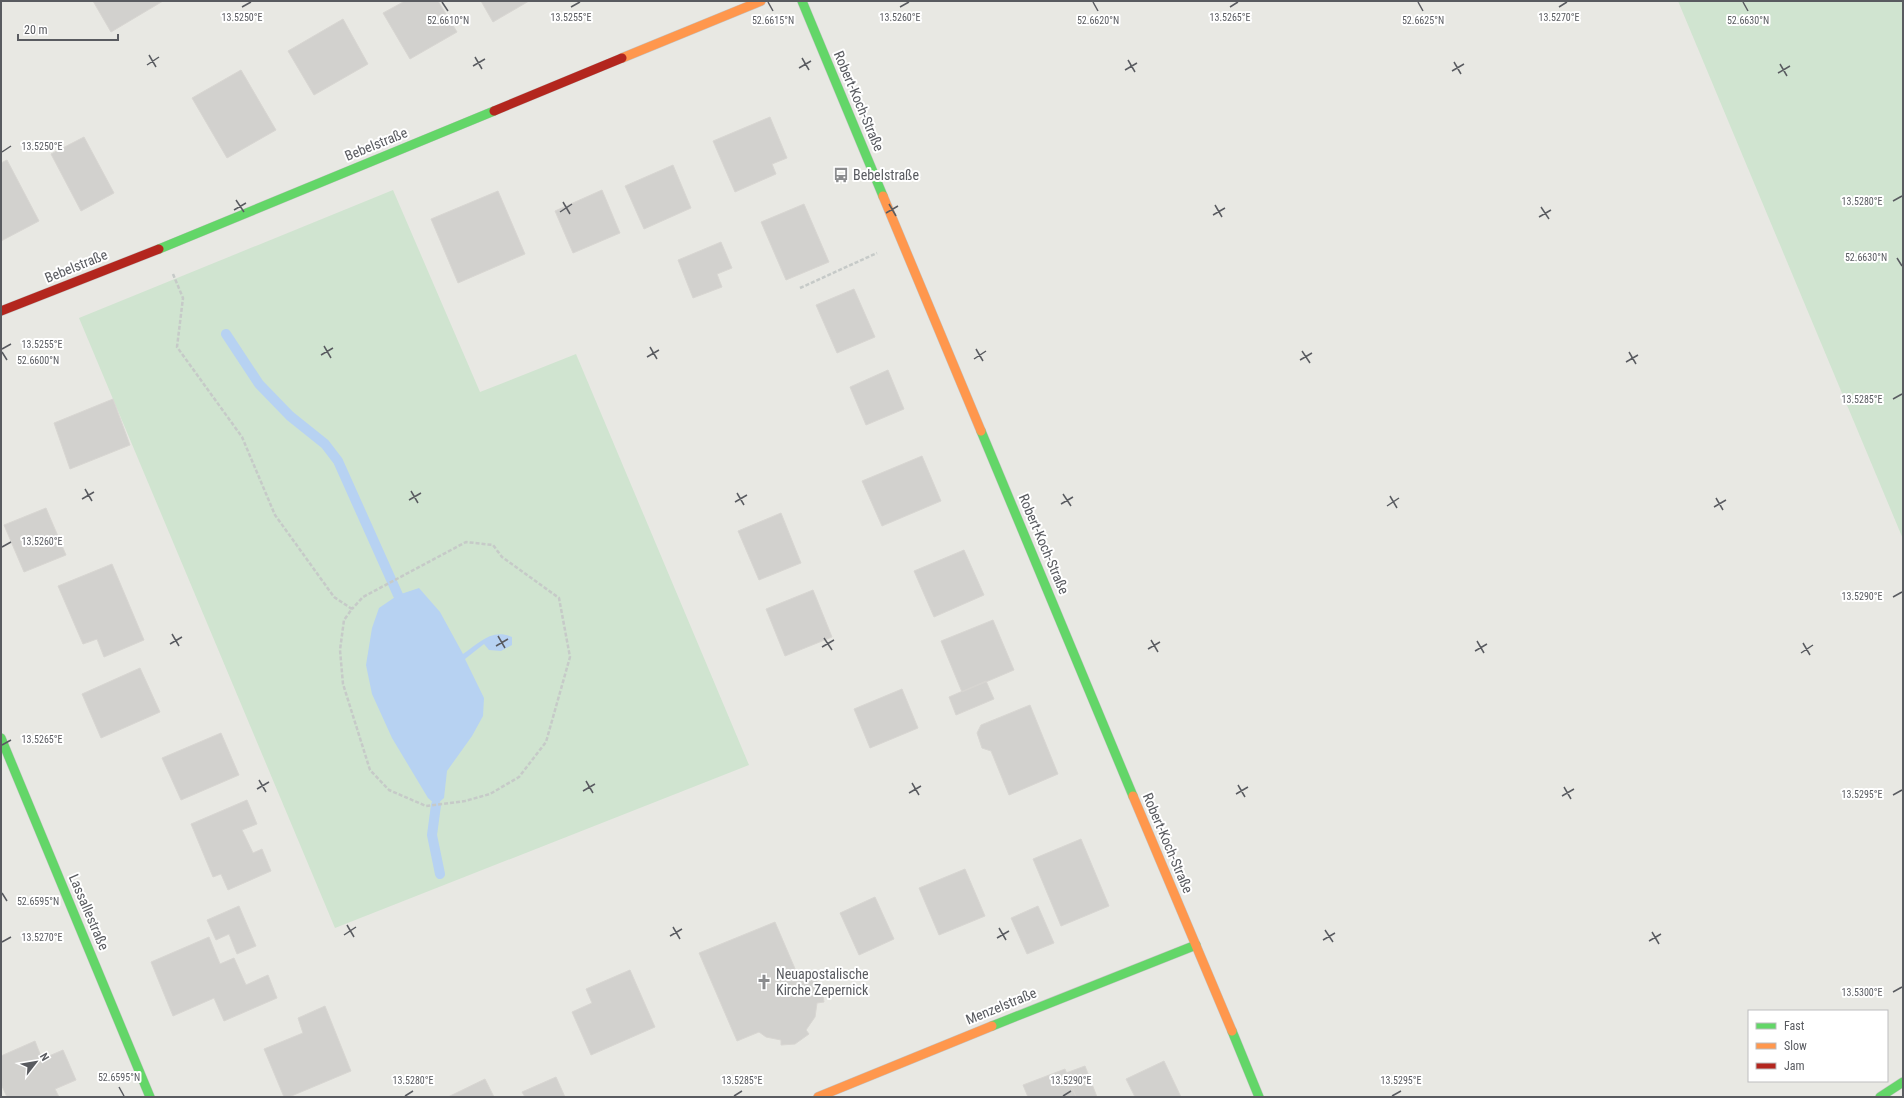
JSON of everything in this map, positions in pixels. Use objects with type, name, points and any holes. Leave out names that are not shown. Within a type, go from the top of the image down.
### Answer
[{"type":"street","name":"Bebelstraße","points":[[1,311],[163,247],[761,1]]},
{"type":"street","name":"Robert-Koch-Straße","points":[[802,1],[1259,1097]]},
{"type":"street","name":"Lassallestraße","points":[[1,738],[150,1097]]},
{"type":"street","name":"Menzelstraße","points":[[818,1097],[1044,1004],[1196,945]]},
{"type":"street","points":[[1880,1097],[1903,1082]]},
{"type":"path","points":[[800,288],[902,242]]},
{"type":"path","points":[[163,247],[183,298],[177,347],[242,438],[275,515],[334,597],[352,609]]},
{"type":"path","points":[[466,542],[493,544],[502,557],[559,598],[570,657],[546,742],[519,777],[490,794],[465,801],[426,806],[389,790],[370,770],[343,684],[340,650],[344,620],[352,609],[363,596],[466,542]]},
{"type":"green space","points":[[1678,1],[1903,1],[1903,539]]},
{"type":"green space","points":[[393,190],[480,392],[576,354],[749,765],[335,928],[79,318]]},
{"type":"water","points":[[419,588],[440,612],[463,654],[486,638],[498,634],[512,637],[512,645],[501,651],[489,650],[484,644],[465,659],[484,698],[483,716],[472,736],[447,771],[444,798],[436,805],[428,798],[392,738],[372,694],[366,665],[372,628],[379,608],[398,595]]},
{"type":"building","points":[[93,1],[163,1],[111,32]]},
{"type":"building","points":[[405,1],[438,1],[457,32],[410,59],[383,13]]},
{"type":"building","points":[[481,1],[529,1],[493,22]]},
{"type":"building","points":[[343,19],[368,64],[314,95],[288,51]]},
{"type":"building","points":[[241,70],[276,130],[227,158],[192,98]]},
{"type":"building","points":[[770,117],[787,158],[772,164],[776,174],[735,192],[713,141]]},
{"type":"building","points":[[84,137],[114,193],[81,211],[51,154]]},
{"type":"building","points":[[7,160],[39,221],[1,241],[1,163]]},
{"type":"building","points":[[673,165],[691,208],[644,229],[625,186]]},
{"type":"building","points":[[602,190],[620,233],[573,253],[555,211]]},
{"type":"building","points":[[498,191],[525,254],[458,283],[431,219]]},
{"type":"building","points":[[804,204],[829,262],[786,280],[761,222]]},
{"type":"building","points":[[721,242],[732,268],[717,274],[722,287],[693,298],[678,260]]},
{"type":"building","points":[[854,289],[875,337],[837,353],[816,305]]},
{"type":"building","points":[[888,370],[904,409],[866,425],[850,387]]},
{"type":"building","points":[[113,399],[130,445],[70,469],[54,423]]},
{"type":"building","points":[[922,456],[941,501],[882,526],[862,481]]},
{"type":"building","points":[[46,508],[66,555],[24,572],[4,525]]},
{"type":"building","points":[[781,513],[801,563],[759,580],[738,531]]},
{"type":"building","points":[[964,550],[984,595],[934,617],[914,571]]},
{"type":"building","points":[[112,564],[144,640],[104,657],[97,639],[83,644],[58,586]]},
{"type":"building","points":[[813,590],[832,637],[785,656],[766,609]]},
{"type":"building","points":[[993,620],[1014,670],[962,692],[941,641]]},
{"type":"building","points":[[140,668],[160,712],[101,738],[82,694]]},
{"type":"building","points":[[986,681],[994,699],[956,715],[949,697]]},
{"type":"building","points":[[902,689],[918,728],[870,748],[854,709]]},
{"type":"building","points":[[1030,705],[1058,774],[1009,795],[991,751],[982,748],[977,733],[981,725]]},
{"type":"building","points":[[221,733],[239,775],[181,800],[162,758]]},
{"type":"building","points":[[247,800],[257,824],[242,830],[253,853],[262,849],[271,871],[228,890],[221,874],[213,877],[191,824]]},
{"type":"building","points":[[1081,839],[1109,906],[1061,926],[1033,859]]},
{"type":"building","points":[[965,869],[985,916],[939,935],[919,888]]},
{"type":"building","points":[[875,897],[894,939],[859,955],[840,913]]},
{"type":"building","points":[[239,906],[256,946],[237,954],[229,934],[216,940],[207,920]]},
{"type":"building","points":[[1038,906],[1054,943],[1027,954],[1011,918]]},
{"type":"building","name":"Neuapostalische Kirche Zepernick","points":[[775,922],[796,971],[807,980],[813,975],[822,989],[824,1002],[817,1003],[815,1017],[806,1030],[809,1034],[795,1044],[781,1045],[781,1040],[766,1037],[759,1032],[737,1041],[699,953]]},
{"type":"building","points":[[209,937],[220,964],[234,958],[246,985],[268,975],[277,998],[224,1021],[214,998],[173,1016],[151,962]]},
{"type":"building","points":[[630,970],[655,1027],[591,1055],[572,1012],[592,1003],[586,989]]},
{"type":"building","points":[[325,1006],[351,1071],[289,1097],[284,1097],[264,1049],[303,1033],[298,1018]]},
{"type":"building","points":[[35,1041],[42,1059],[63,1050],[76,1080],[55,1089],[59,1097],[7,1097],[1,1084],[1,1056]]},
{"type":"building","points":[[1164,1061],[1181,1097],[1135,1097],[1126,1079]]},
{"type":"building","points":[[1085,1066],[1097,1097],[1076,1097],[1066,1073]]},
{"type":"building","points":[[1065,1069],[1076,1097],[1028,1097],[1023,1085]]},
{"type":"building","points":[[556,1077],[565,1097],[525,1097],[522,1092]]},
{"type":"building","points":[[485,1079],[494,1097],[448,1097]]},
{"type":"waterway","points":[[226,334],[259,384],[290,416],[325,444],[338,461],[398,595]]},
{"type":"waterway","points":[[436,805],[432,835],[440,874]]},
{"type":"traffic: fast","points":[[802,1],[883,196]]},
{"type":"traffic: fast","points":[[159,249],[494,111]]},
{"type":"traffic: fast","points":[[981,431],[1133,796]]},
{"type":"traffic: fast","points":[[1,738],[150,1097]]},
{"type":"traffic: fast","points":[[992,1026],[1196,945]]},
{"type":"traffic: fast","points":[[1232,1031],[1259,1097]]},
{"type":"traffic: fast","points":[[1880,1097],[1903,1082]]},
{"type":"traffic: slow","points":[[622,58],[761,1]]},
{"type":"traffic: slow","points":[[883,196],[981,431]]},
{"type":"traffic: slow","points":[[1133,796],[1232,1031]]},
{"type":"traffic: slow","points":[[818,1097],[992,1026]]},
{"type":"traffic: jam","points":[[494,111],[622,58]]},
{"type":"traffic: jam","points":[[1,311],[159,249]]},
{"type":"place","name":"Bebelstraße","points":[[841,175]]},
{"type":"place","name":"Neuapostalische Kirche Zepernick","points":[[764,982]]}]
